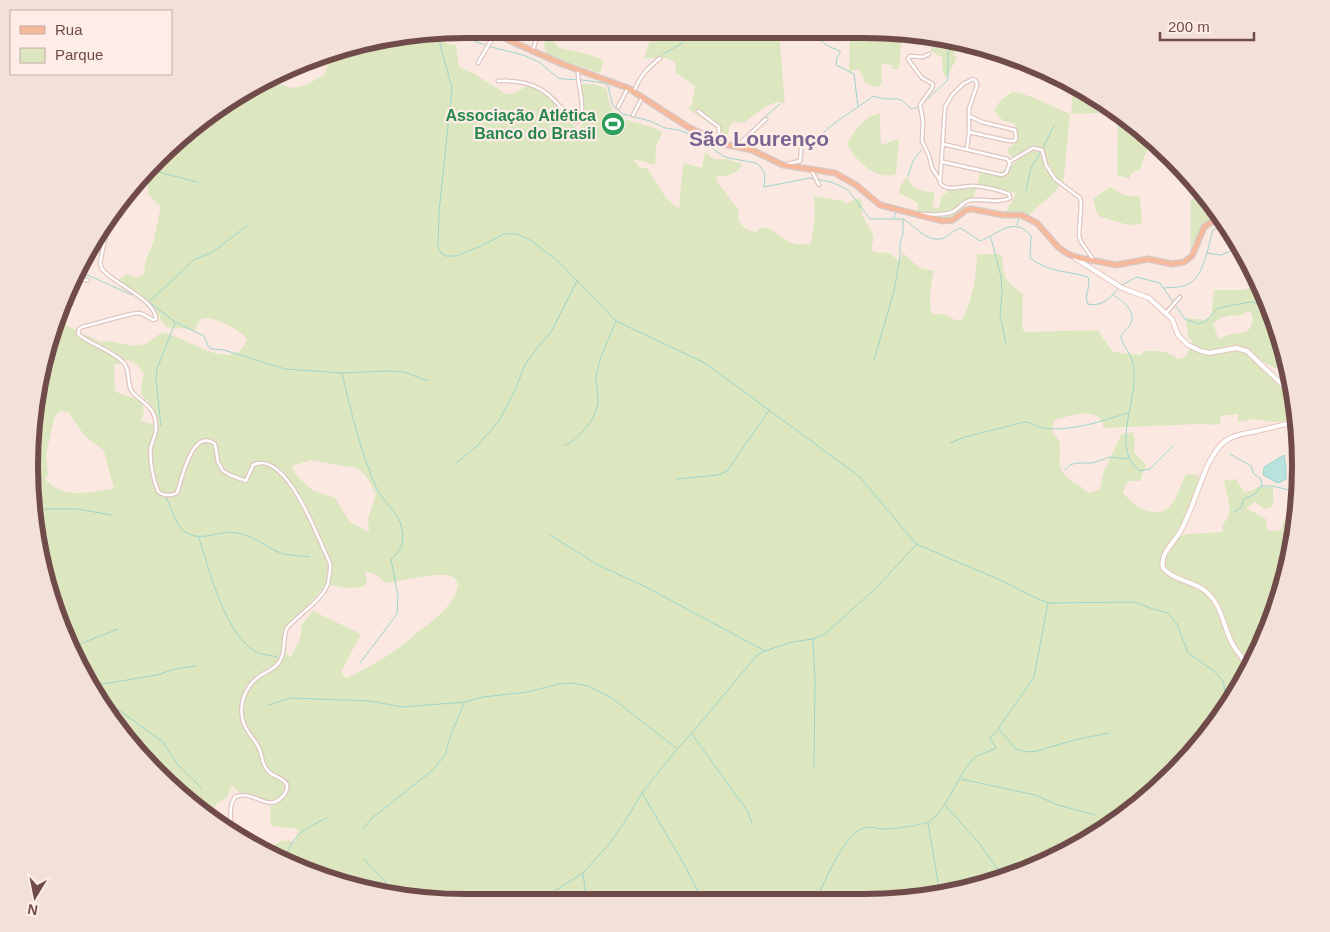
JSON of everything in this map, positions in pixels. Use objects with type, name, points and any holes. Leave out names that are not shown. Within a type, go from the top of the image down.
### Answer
[{"type":"main road","points":[[504,38],[533,52],[628,88],[688,126],[717,141],[735,148],[756,152],[783,165],[828,171],[856,185],[880,205],[948,221],[957,218],[966,210],[972,209],[1003,215],[1021,215],[1037,223],[1058,247],[1074,257],[1117,265],[1148,259],[1172,264],[1184,262],[1192,256],[1204,227],[1214,220]]},
{"type":"street","points":[[478,63],[491,38]]},
{"type":"street","points":[[533,52],[537,38]]},
{"type":"street","points":[[917,214],[945,214],[951,212],[965,201],[997,201],[1007,200],[1010,197],[1008,194],[998,190],[974,186],[946,187],[942,185],[932,168],[922,141],[923,121],[920,105],[933,85],[922,78],[908,59],[910,56],[920,57],[929,54]]},
{"type":"street","points":[[634,92],[644,71],[660,58]]},
{"type":"street","points":[[498,81],[513,80],[533,84],[549,94],[572,120],[577,122],[580,119],[582,107],[577,78],[578,70]]},
{"type":"street","points":[[940,180],[946,104],[963,84],[975,80],[977,86],[969,116],[967,149]]},
{"type":"street","points":[[618,107],[628,88]]},
{"type":"street","points":[[633,115],[643,97]]},
{"type":"street","points":[[698,111],[718,127],[719,135],[717,141]]},
{"type":"street","points":[[969,116],[982,122],[1014,130],[1016,140],[1010,141],[969,132]]},
{"type":"street","points":[[735,148],[766,119]]},
{"type":"street","points":[[783,165],[800,161],[802,138]]},
{"type":"street","points":[[943,144],[1007,159],[1009,162]]},
{"type":"street","points":[[942,162],[1002,175],[1006,173],[1009,162],[1033,148],[1042,150],[1046,165],[1055,179],[1080,198],[1079,236],[1094,262]]},
{"type":"street","points":[[811,169],[818,183]]},
{"type":"street","points":[[106,234],[100,263],[106,273],[150,305],[156,314],[156,319],[153,320],[142,314],[132,313],[120,318],[82,327],[79,329],[78,334],[102,347],[124,363],[128,370],[132,391],[151,409],[156,428],[151,460],[158,491],[168,495],[177,493],[183,470],[190,455],[199,444],[206,441],[215,444],[218,462],[223,471],[244,481],[248,480],[251,468],[256,463],[262,463],[283,475],[295,489],[330,564],[329,578],[325,590],[287,628],[280,660],[276,666],[250,684],[242,700],[241,710],[244,725],[260,749],[263,764],[269,773],[285,781],[288,786],[287,790],[283,797],[272,804],[265,803],[249,795],[241,794],[235,797],[230,809],[231,824]]},
{"type":"street","points":[[1074,257],[1122,288],[1149,298],[1172,319],[1178,335],[1188,345],[1210,353],[1236,348],[1247,351],[1285,387]]},
{"type":"street","points":[[80,280],[88,280]]},
{"type":"street","points":[[1165,314],[1180,297]]},
{"type":"street","points":[[1245,661],[1233,646],[1222,615],[1210,595],[1195,584],[1168,573],[1163,568],[1163,559],[1165,552],[1180,532],[1196,498],[1208,465],[1219,448],[1226,441],[1240,434],[1290,424]]},
{"type":"green space","points":[[436,38],[456,45],[459,67],[473,73],[506,94],[514,94],[528,85],[549,92],[560,103],[579,131],[584,118],[581,84],[592,84],[606,88],[611,108],[620,117],[662,132],[656,147],[655,165],[633,159],[640,168],[647,168],[666,198],[679,209],[684,163],[702,168],[705,152],[714,159],[726,159],[743,164],[732,174],[716,178],[739,211],[738,219],[742,225],[756,232],[766,227],[792,243],[811,243],[815,215],[814,196],[844,201],[845,204],[859,198],[862,204],[863,215],[874,239],[872,250],[874,252],[889,253],[899,261],[903,253],[920,268],[934,271],[930,298],[932,314],[941,314],[956,320],[961,321],[968,306],[973,289],[977,254],[1000,254],[1002,256],[1006,278],[1012,286],[1023,294],[1022,328],[1025,332],[1099,330],[1113,352],[1141,355],[1144,351],[1158,351],[1170,354],[1178,359],[1186,356],[1189,350],[1196,347],[1188,336],[1186,318],[1204,320],[1211,317],[1214,290],[1242,290],[1253,287],[1270,328],[1281,368],[1274,368],[1254,356],[1285,385],[1290,421],[1274,422],[1253,419],[1238,422],[1238,414],[1221,416],[1218,425],[1103,428],[1102,422],[1097,416],[1086,413],[1057,419],[1054,421],[1052,432],[1058,438],[1060,445],[1062,471],[1067,477],[1090,493],[1100,489],[1104,471],[1121,435],[1133,432],[1134,452],[1146,465],[1140,481],[1128,481],[1123,492],[1131,502],[1144,510],[1158,512],[1165,510],[1177,495],[1186,474],[1198,475],[1200,483],[1180,536],[1223,532],[1222,529],[1229,509],[1224,480],[1236,479],[1244,492],[1254,490],[1257,487],[1273,487],[1273,506],[1264,509],[1255,502],[1246,508],[1266,519],[1267,530],[1280,531],[1282,530],[1283,522],[1289,521],[1278,577],[1270,604],[1248,656],[1235,680],[1204,727],[1186,749],[1147,788],[1102,822],[1054,850],[1002,872],[975,880],[920,891],[892,894],[438,894],[410,891],[355,880],[328,872],[270,847],[284,840],[295,842],[298,829],[272,826],[270,820],[271,808],[268,802],[261,798],[244,794],[232,785],[227,797],[217,803],[213,811],[205,806],[163,769],[126,727],[95,680],[70,630],[52,577],[41,522],[38,494],[38,438],[41,410],[52,355],[65,315],[67,326],[101,342],[110,341],[132,346],[146,344],[162,332],[223,355],[231,355],[243,347],[247,339],[244,336],[226,324],[211,319],[205,318],[200,320],[195,330],[167,327],[154,310],[118,281],[126,274],[136,278],[144,274],[145,263],[154,240],[161,205],[157,204],[148,194],[148,185],[142,185],[183,144],[205,126],[252,95],[274,83],[294,88],[308,84],[324,75],[330,60],[382,46]],"holes":[[[1248,311],[1252,314],[1252,322],[1248,331],[1223,337],[1219,340],[1213,324],[1220,318],[1233,315],[1239,316]],[[124,360],[134,362],[144,374],[141,394],[155,412],[158,426],[141,421],[144,411],[142,401],[116,392],[114,365],[122,363]],[[61,411],[69,413],[84,435],[104,451],[114,489],[86,493],[69,492],[52,486],[45,479],[48,474],[46,455],[54,419]],[[311,460],[356,468],[364,474],[376,494],[368,519],[369,532],[350,522],[335,498],[312,490],[297,476],[292,466]],[[365,571],[377,575],[385,583],[446,575],[454,577],[458,584],[448,606],[409,640],[375,663],[346,678],[341,672],[361,634],[313,611],[300,627],[302,630],[299,642],[290,658],[284,651],[287,629],[327,584],[345,588],[363,587],[367,580]]]},
{"type":"green space","points":[[545,38],[552,38],[559,48],[604,60],[600,73],[548,56]]},
{"type":"green space","points":[[651,38],[780,38],[785,106],[781,102],[775,103],[765,107],[744,123],[733,121],[729,127],[728,136],[688,109],[692,104],[695,86],[676,73],[675,62],[666,58],[644,58]]},
{"type":"green space","points":[[850,38],[901,39],[899,69],[893,69],[892,65],[881,64],[882,84],[877,87],[866,83],[859,70],[855,69],[849,73]]},
{"type":"green space","points":[[932,43],[955,48],[954,55],[957,58],[946,78],[943,72],[942,57],[931,51]]},
{"type":"green space","points":[[1012,92],[1017,92],[1070,114],[1062,182],[1054,193],[1029,216],[1022,213],[1007,213],[1006,211],[1016,193],[977,185],[980,172],[1000,172],[1016,162],[1007,149],[1016,142],[1017,131],[1014,123],[1003,121],[994,110],[1000,101]]},
{"type":"green space","points":[[1072,92],[1109,115],[1099,113],[1071,114]]},
{"type":"green space","points":[[880,113],[881,145],[899,140],[896,174],[889,176],[867,168],[850,150],[847,143],[856,129],[868,117]]},
{"type":"green space","points":[[1118,121],[1149,146],[1140,169],[1130,174],[1130,179],[1117,175]]},
{"type":"green space","points":[[907,177],[915,188],[935,193],[932,206],[938,209],[943,194],[946,194],[948,187],[967,184],[977,185],[973,198],[962,202],[964,208],[947,218],[937,218],[917,212],[918,203],[899,193],[901,185]]},
{"type":"green space","points":[[1110,187],[1124,195],[1140,197],[1142,224],[1128,225],[1098,216],[1093,199]]},
{"type":"green space","points":[[1196,196],[1212,217],[1202,227],[1191,249],[1191,200]]},
{"type":"water","points":[[1284,455],[1286,479],[1278,483],[1263,475],[1264,467]]},
{"type":"waterway","points":[[438,38],[452,88],[439,212],[438,246],[441,253],[445,256],[456,256],[504,234],[517,234],[530,240],[558,261],[616,321],[705,363],[860,477],[916,544],[1007,583],[1048,603],[1134,602],[1168,613],[1177,624],[1188,653],[1214,671],[1223,681],[1226,695]]},
{"type":"waterway","points":[[466,38],[523,55],[539,62],[558,78],[605,83],[608,86],[613,106],[623,114],[650,121],[665,128],[679,130],[699,138],[723,156],[756,163],[765,174],[764,187],[810,178],[831,182],[847,189],[870,219],[903,219],[932,239],[944,238],[961,228],[980,241],[1006,228],[1019,227],[1031,236],[1030,258],[1051,269],[1088,277],[1089,284],[1086,297],[1088,304],[1102,303],[1119,288]]},
{"type":"waterway","points":[[663,54],[681,44],[686,38]]},
{"type":"waterway","points":[[817,38],[840,51],[836,65],[854,74],[858,107]]},
{"type":"waterway","points":[[924,102],[948,80],[948,53],[953,47]]},
{"type":"waterway","points":[[814,143],[834,124],[873,96],[885,99],[898,99],[913,109],[918,107]]},
{"type":"waterway","points":[[761,120],[780,104]]},
{"type":"waterway","points":[[1043,148],[1054,126]]},
{"type":"waterway","points":[[908,176],[913,161],[921,150]]},
{"type":"waterway","points":[[1026,191],[1031,168],[1040,153]]},
{"type":"waterway","points":[[155,171],[197,182]]},
{"type":"waterway","points":[[894,218],[896,211]]},
{"type":"waterway","points":[[1017,225],[1019,218]]},
{"type":"waterway","points":[[874,360],[894,291],[900,256],[900,243],[903,234],[903,219]]},
{"type":"waterway","points":[[150,301],[195,259],[211,253],[247,226]]},
{"type":"waterway","points":[[1164,288],[1188,284],[1198,275],[1205,260],[1213,230],[1219,227]]},
{"type":"waterway","points":[[991,238],[1001,277],[1000,315],[1006,344]]},
{"type":"waterway","points":[[1207,253],[1221,255],[1234,250]]},
{"type":"waterway","points":[[83,274],[132,295]]},
{"type":"waterway","points":[[1122,285],[1137,277],[1160,283],[1173,302]]},
{"type":"waterway","points":[[456,463],[477,446],[499,421],[525,365],[551,332],[577,281]]},
{"type":"waterway","points":[[1113,295],[1128,307],[1132,316],[1130,325],[1123,332],[1121,338],[1131,357],[1134,372],[1134,386],[1126,439],[1127,452],[1131,462],[1140,471],[1150,469],[1174,445]]},
{"type":"waterway","points":[[145,299],[175,322],[204,336],[208,346],[212,349],[224,350],[285,369],[342,373],[404,372],[428,381]]},
{"type":"waterway","points":[[1176,306],[1185,319],[1198,324],[1205,322],[1218,308],[1250,302],[1260,304]]},
{"type":"waterway","points":[[565,446],[582,432],[595,414],[598,400],[597,370],[616,322]]},
{"type":"waterway","points":[[161,426],[156,380],[157,369],[175,323]]},
{"type":"waterway","points":[[342,373],[356,431],[370,473],[379,493],[398,517],[403,534],[401,546],[391,559],[398,596],[397,614],[360,663]]},
{"type":"waterway","points":[[677,479],[718,475],[727,471],[770,409]]},
{"type":"waterway","points":[[950,443],[965,437],[1025,422],[1038,427],[1054,429],[1086,425],[1128,413]]},
{"type":"waterway","points":[[1230,454],[1251,466],[1254,474],[1261,479],[1262,486]]},
{"type":"waterway","points":[[1065,470],[1070,465],[1076,463],[1093,463],[1110,457],[1128,459]]},
{"type":"waterway","points":[[1234,512],[1241,508],[1244,499],[1255,494],[1261,486]]},
{"type":"waterway","points":[[1262,486],[1273,486],[1292,490]]},
{"type":"waterway","points":[[166,497],[178,524],[190,535],[203,536],[230,532],[243,534],[282,553],[309,557]]},
{"type":"waterway","points":[[40,509],[78,509],[111,515]]},
{"type":"waterway","points":[[550,535],[598,565],[646,587],[765,651]]},
{"type":"waterway","points":[[199,538],[220,602],[236,632],[246,645],[258,653],[277,657]]},
{"type":"waterway","points":[[550,894],[583,873],[610,843],[642,793],[757,655],[792,642],[813,639],[825,634],[875,589],[916,545]]},
{"type":"waterway","points":[[819,894],[830,870],[851,837],[868,827],[892,829],[928,822],[934,818],[946,803],[972,760],[996,748],[990,738],[1034,677],[1048,603]]},
{"type":"waterway","points":[[77,645],[118,629]]},
{"type":"waterway","points":[[813,639],[815,680],[814,768]]},
{"type":"waterway","points":[[98,685],[196,666]]},
{"type":"waterway","points":[[268,705],[291,698],[370,701],[402,707],[465,702],[483,697],[527,692],[559,684],[572,683],[588,686],[612,698],[676,748]]},
{"type":"waterway","points":[[110,703],[163,742],[178,765],[202,788]]},
{"type":"waterway","points":[[363,829],[372,818],[433,770],[445,755],[464,703]]},
{"type":"waterway","points":[[999,729],[1016,749],[1027,752],[1109,733]]},
{"type":"waterway","points":[[692,734],[748,812],[752,823]]},
{"type":"waterway","points":[[961,779],[1035,795],[1058,805],[1095,815]]},
{"type":"waterway","points":[[642,793],[699,894]]},
{"type":"waterway","points":[[945,805],[979,843],[1000,873]]},
{"type":"waterway","points":[[287,855],[290,846],[300,834],[312,825],[327,818]]},
{"type":"waterway","points":[[928,823],[939,888]]},
{"type":"waterway","points":[[364,859],[391,888]]},
{"type":"waterway","points":[[998,869],[1016,867]]},
{"type":"waterway","points":[[583,874],[586,894]]},
{"type":"place","name":"Associação Atlética Banco do Brasil","points":[[613,124]]},
{"type":"district","name":"São Lourenço","points":[[759,139]]}]
